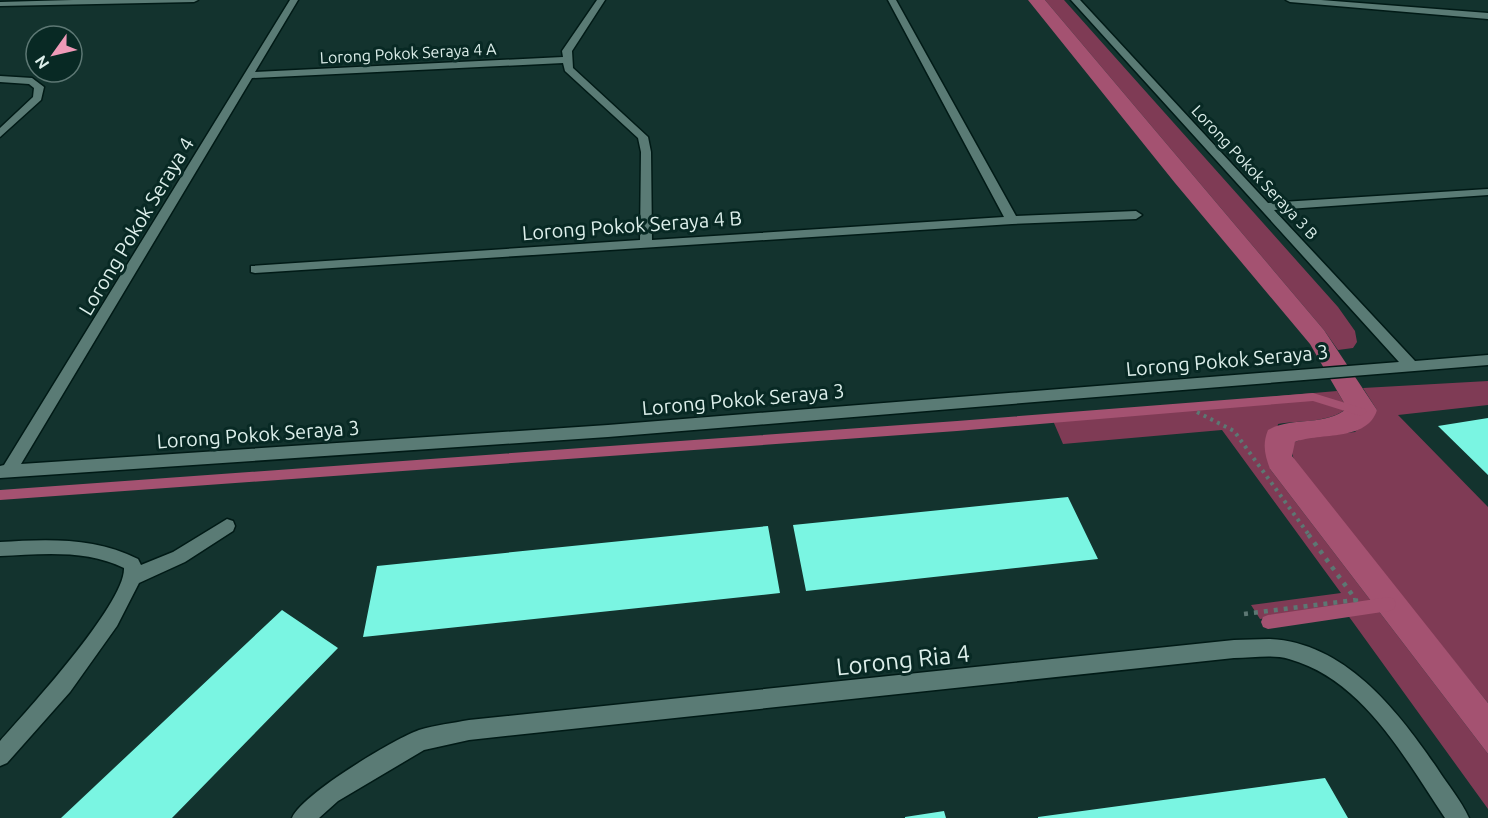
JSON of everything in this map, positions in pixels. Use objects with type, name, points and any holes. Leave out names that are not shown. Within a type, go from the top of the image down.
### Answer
[{"type":"street","points":[[0,4],[194,0]]},
{"type":"street","name":"Lorong Pokok Seraya 4","points":[[4,472],[251,75],[294,0]]},
{"type":"street","points":[[601,0],[567,51],[566,60],[568,69],[643,137],[646,152],[646,243]]},
{"type":"street","points":[[892,0],[1012,220]]},
{"type":"street","name":"Lorong Pokok Seraya 3 B","points":[[1075,0],[1411,366]]},
{"type":"street","points":[[1290,0],[1488,16]]},
{"type":"street","name":"Lorong Pokok Seraya 4 A","points":[[251,75],[566,60]]},
{"type":"street","points":[[0,79],[32,81],[39,87],[38,98],[0,134]]},
{"type":"street","points":[[1266,207],[1488,192]]},
{"type":"street","name":"Lorong Pokok Seraya 4 B","points":[[255,269],[1012,220],[1136,215]]},
{"type":"street","name":"Lorong Pokok Seraya 3","points":[[4,472],[597,432],[1488,360]]},
{"type":"street","points":[[0,756],[63,685],[110,620],[134,577],[179,557],[227,526]]},
{"type":"street","points":[[0,549],[99,551],[119,555],[132,564],[134,577]]},
{"type":"street","name":"Lorong Ria 4","points":[[303,818],[330,793],[421,740],[470,730],[1234,649],[1287,649],[1324,662],[1356,684],[1397,732],[1458,818]]},
{"type":"path","points":[[1196,411],[1234,431],[1356,600],[1244,614]]},
{"type":"shaded area","points":[[1028,0],[1045,0],[1324,330],[1377,410],[1372,420],[1354,432],[1295,442],[1292,456],[1488,703],[1488,754],[1270,469],[1265,450],[1268,430],[1288,423],[1319,420],[1339,414],[1347,408],[1310,344],[1175,183]]},
{"type":"shaded area","points":[[1045,0],[1064,0],[1338,307],[1355,331],[1357,342],[1353,348],[1338,350],[1324,330]]},
{"type":"shaded area","points":[[1488,381],[1488,405],[1398,415],[1488,507],[1488,703],[1295,464],[1291,449],[1295,442],[1307,437],[1355,432],[1377,410],[1363,388]]},
{"type":"shaded area","points":[[1337,391],[1347,408],[1340,413],[1324,419],[1278,424],[1270,469],[1488,754],[1488,809],[1342,607],[1260,619],[1251,605],[1341,593],[1222,430],[1063,444],[1051,416]]},
{"type":"building","points":[[1488,418],[1488,475],[1438,426]]},
{"type":"building","points":[[1068,497],[1098,559],[806,591],[793,525]]},
{"type":"building","points":[[768,526],[780,593],[363,637],[377,566]]},
{"type":"building","points":[[282,610],[338,648],[172,818],[61,818]]},
{"type":"building","points":[[1325,778],[1348,818],[1038,818],[1038,817]]},
{"type":"building","points":[[944,811],[946,818],[905,818],[905,817]]},
{"type":"waterway","points":[[0,495],[957,426],[1313,397],[1361,412]]},
{"type":"waterway","points":[[1268,622],[1389,604]]}]
